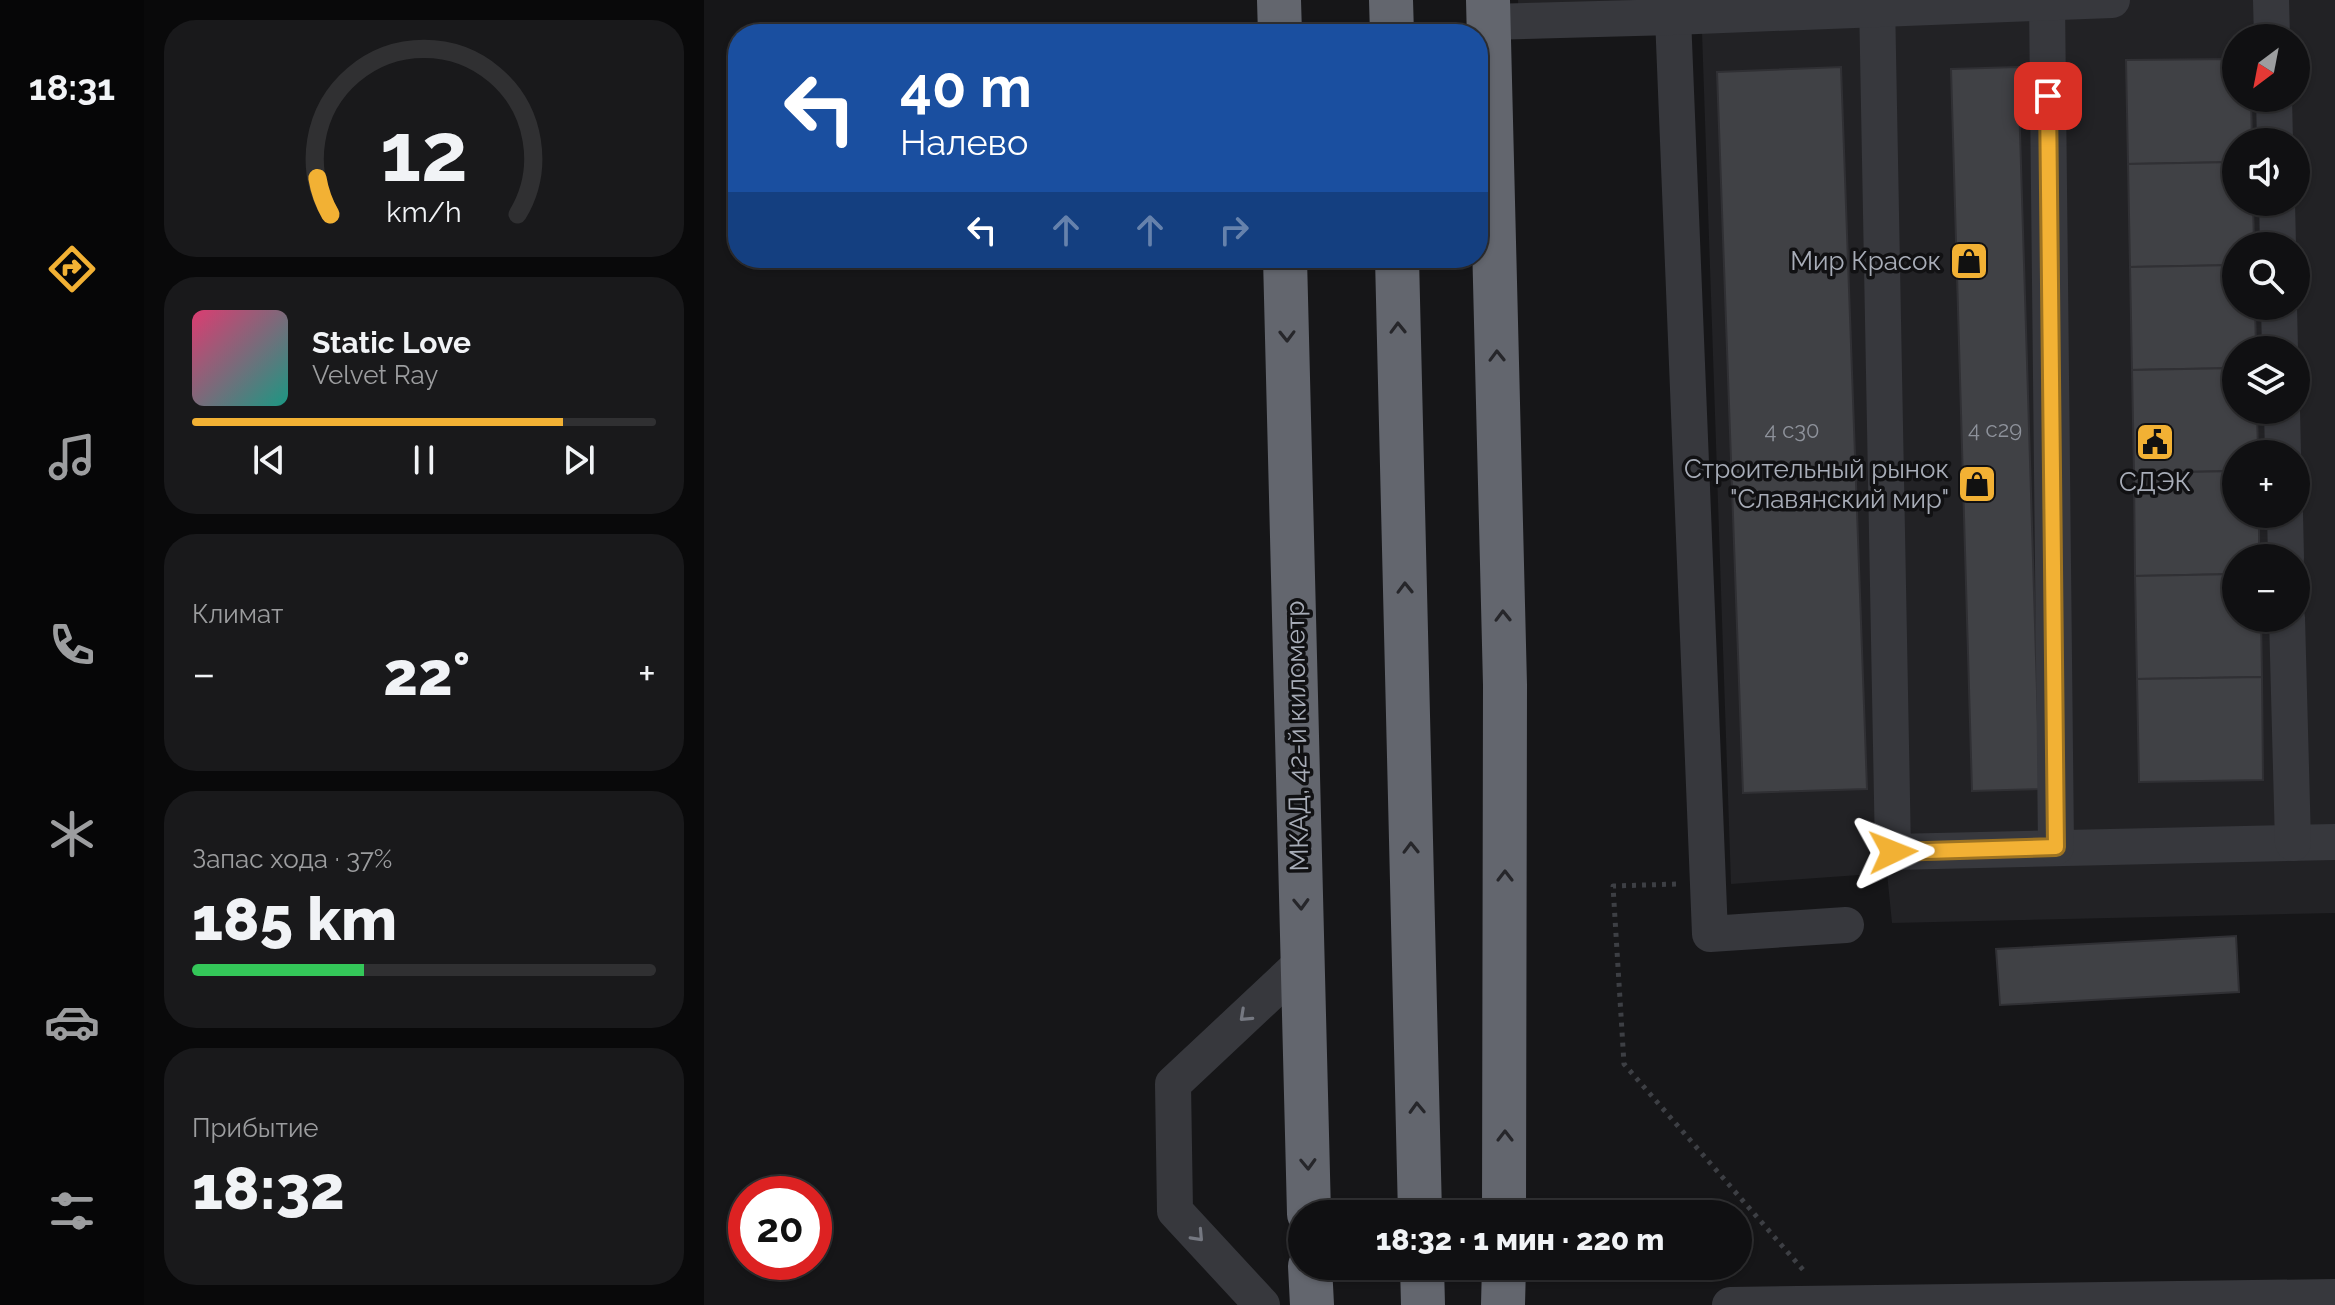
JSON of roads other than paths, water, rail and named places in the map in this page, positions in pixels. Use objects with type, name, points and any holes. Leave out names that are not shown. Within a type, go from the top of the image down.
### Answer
[{"type":"highway","points":[[1279,0],[1280,24]]},
{"type":"highway","points":[[1391,0],[1392,24]]},
{"type":"highway","points":[[1488,11],[1505,685],[1504,1200]]},
{"type":"highway","name":"МКАД, 42-й километр","points":[[1285,268],[1309,1200]]},
{"type":"highway","points":[[1397,268],[1420,1200]]},
{"type":"highway","points":[[1311,1280],[1312,1305]]},
{"type":"highway","points":[[1422,1280],[1423,1305]]},
{"type":"highway","points":[[1503,1305],[1504,1280]]},
{"type":"street","points":[[1488,11],[1653,12],[2112,0]]},
{"type":"street","points":[[2271,0],[2272,24]]},
{"type":"street","points":[[2047,1],[2056,847]]},
{"type":"street","points":[[1877,5],[1893,852],[2335,842]]},
{"type":"street","points":[[1653,12],[1710,934],[1846,925]]},
{"type":"street","points":[[2287,632],[2293,843]]},
{"type":"street","points":[[1262,1305],[1175,1211],[1173,1084],[1302,963]]},
{"type":"street","points":[[1730,1305],[2335,1297]]},
{"type":"place","name":"Мир Красок","points":[[1969,261]]},
{"type":"place","name":"СДЭК","points":[[2155,442]]},
{"type":"place","name":"Строительный рынок \"Славянский мир\"","points":[[1977,484]]}]
